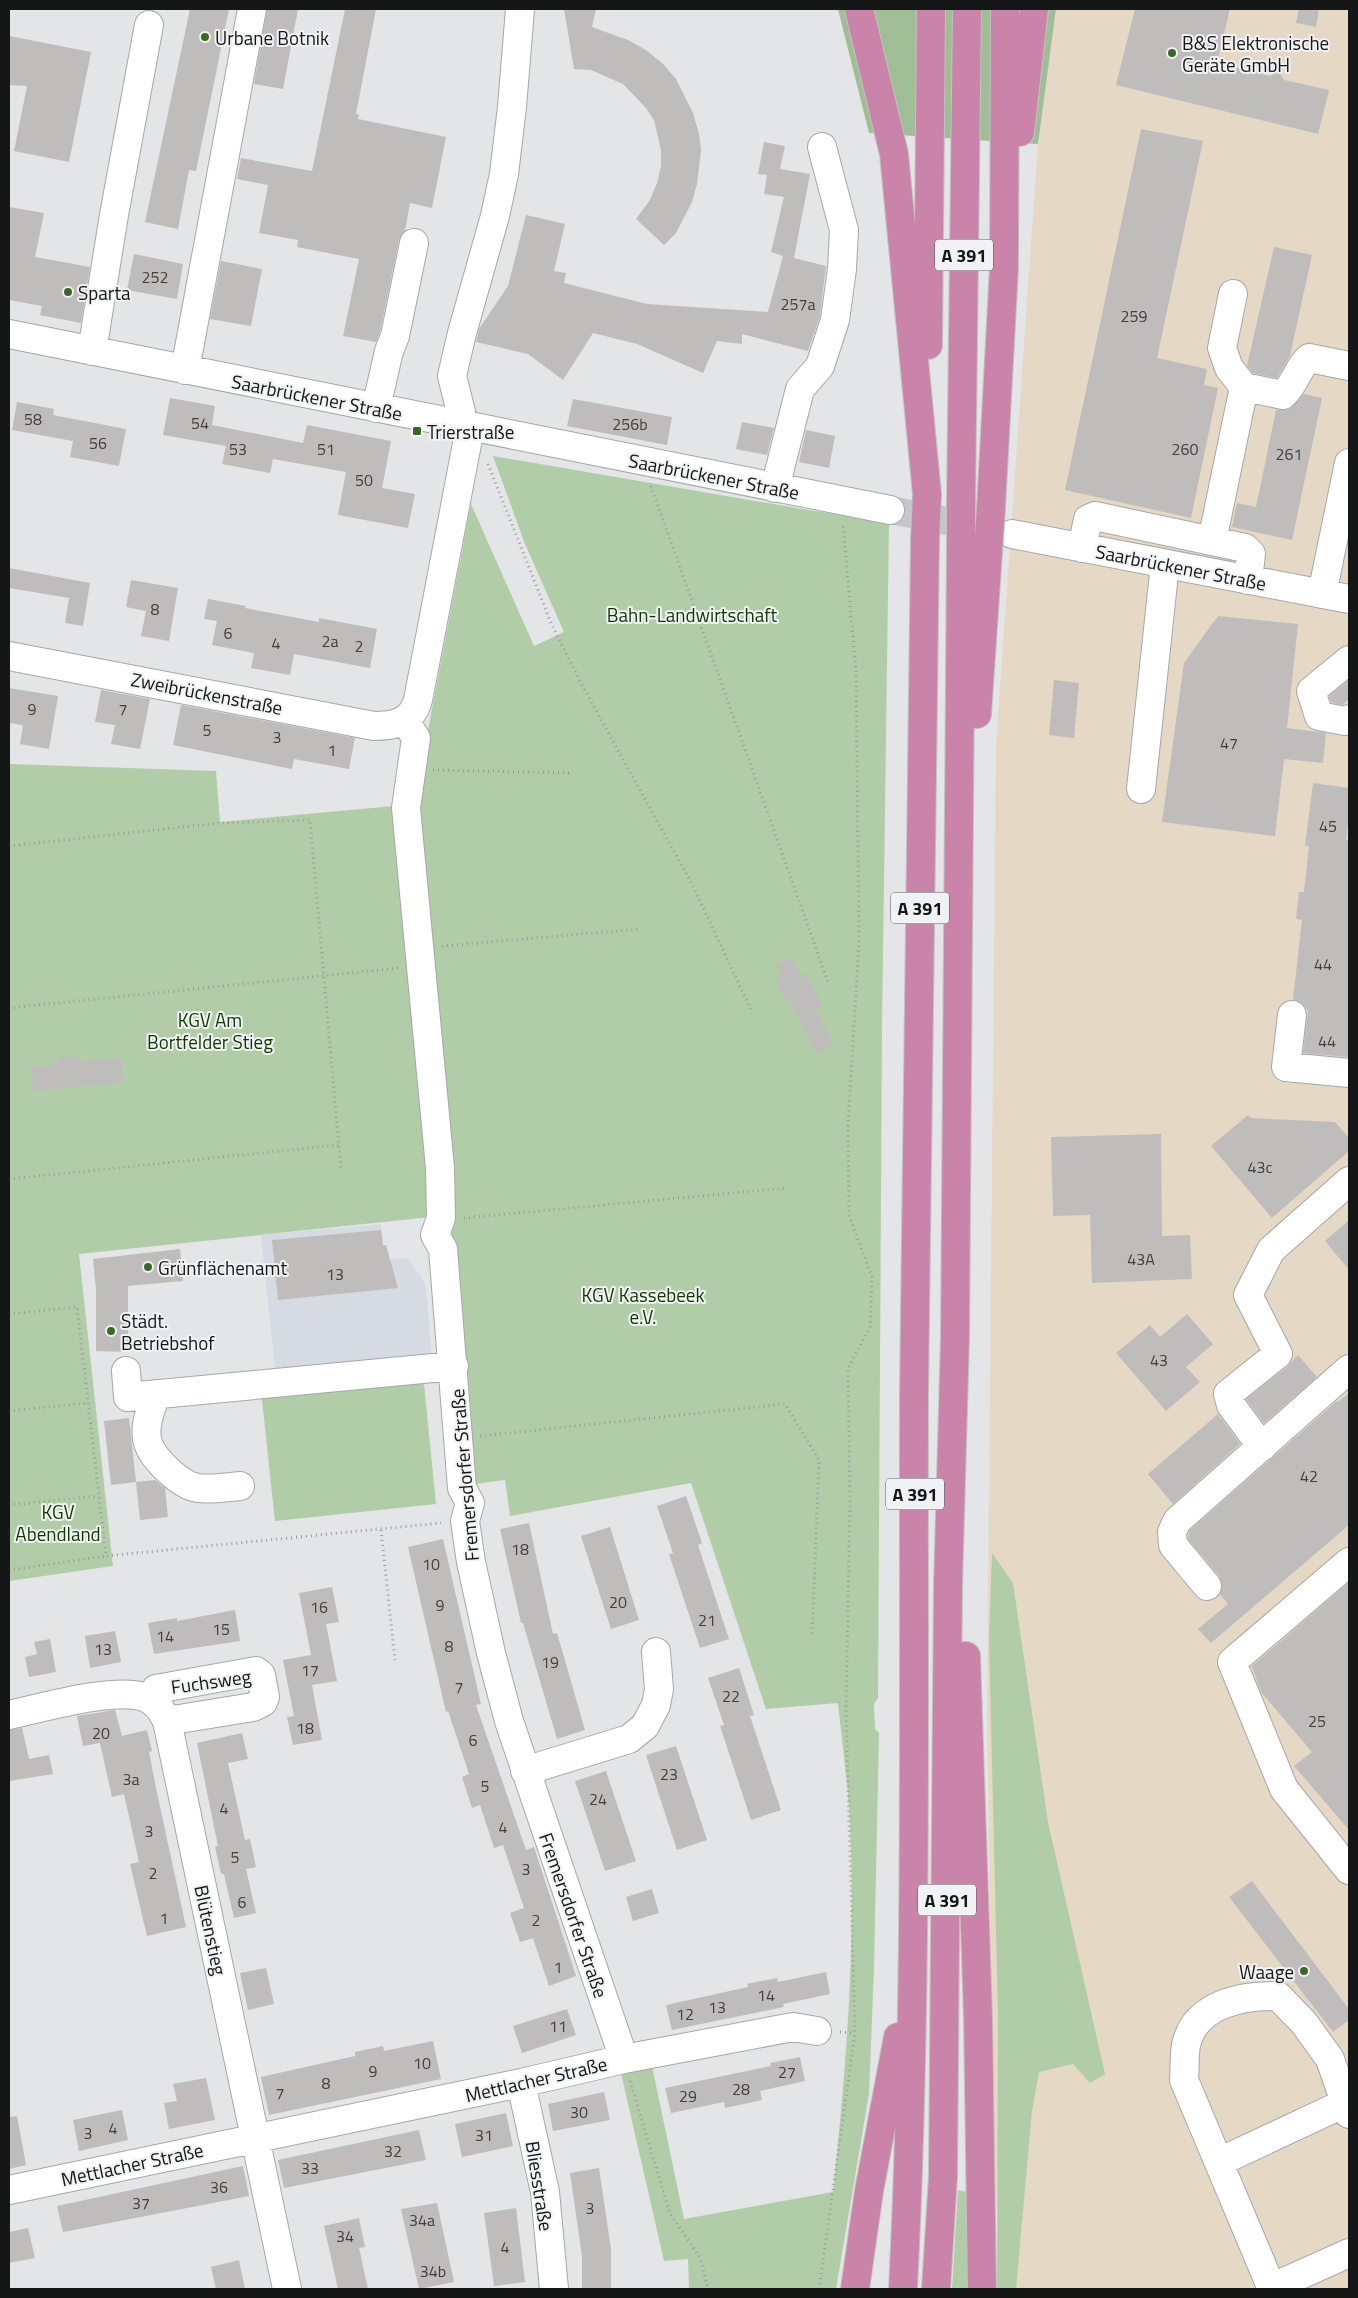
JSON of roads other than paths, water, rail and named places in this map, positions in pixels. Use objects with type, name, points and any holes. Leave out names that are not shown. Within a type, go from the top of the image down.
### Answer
[{"type":"highway","points":[[860,9],[894,154],[926,494]]},
{"type":"highway","name":"A 391","points":[[903,2289],[909,2177],[912,1963],[915,1276],[926,540],[931,9]]},
{"type":"highway","name":"A 391","points":[[936,2289],[943,2167],[948,1585],[952,1511],[955,1337],[961,501],[967,9]]},
{"type":"highway","points":[[959,982],[991,507],[1004,268],[1005,9]]},
{"type":"highway","points":[[1004,268],[1034,9]]},
{"type":"highway","points":[[952,1511],[964,1612],[978,2016],[982,2289]]},
{"type":"highway","points":[[855,2289],[869,2192],[912,1963]]},
{"type":"street","points":[[185,370],[252,9]]},
{"type":"street","points":[[405,720],[412,714],[418,700],[464,426],[452,376],[462,333],[495,216],[504,174],[520,9]]},
{"type":"street","points":[[92,351],[149,25]]},
{"type":"street","points":[[775,488],[800,389],[820,366],[835,320],[840,286],[844,230],[822,146]]},
{"type":"street","points":[[376,408],[389,351],[395,336],[414,243]]},
{"type":"street","points":[[1234,294],[1222,348],[1229,368],[1244,387],[1283,395],[1293,386],[1301,368],[1309,358],[1349,366]]},
{"type":"street","name":"Saarbrückener Straße","points":[[9,334],[890,510]]},
{"type":"street","points":[[1212,540],[1244,387]]},
{"type":"street","points":[[1322,594],[1349,463]]},
{"type":"street","points":[[1082,548],[1088,519],[1095,516],[1245,548],[1251,554],[1248,580]]},
{"type":"street","name":"Saarbrückener Straße","points":[[1012,534],[1349,599]]},
{"type":"street","points":[[1141,789],[1165,564]]},
{"type":"street","name":"Zweibrückenstraße","points":[[9,656],[374,726],[390,726],[405,720]]},
{"type":"street","points":[[1349,660],[1311,690],[1319,716],[1345,721],[1349,719]]},
{"type":"street","name":"Fremersdorfer Straße","points":[[405,720],[416,738],[406,808],[440,1168],[438,1226],[443,1249],[454,1366],[462,1488],[470,1503],[465,1521],[471,1562],[500,1686],[525,1771],[624,2059]]},
{"type":"street","points":[[1292,1015],[1285,1077],[1349,1073]]},
{"type":"street","points":[[1262,1446],[1231,1405],[1228,1394],[1278,1354],[1248,1295],[1271,1250],[1349,1181]]},
{"type":"street","points":[[126,1371],[128,1397],[454,1366]]},
{"type":"street","points":[[1207,1586],[1173,1545],[1171,1539],[1177,1521],[1349,1369]]},
{"type":"street","points":[[156,1394],[148,1419],[147,1443],[160,1463],[176,1477],[196,1488],[240,1486]]},
{"type":"street","points":[[1349,1562],[1232,1662],[1284,1789],[1349,1870]]},
{"type":"street","points":[[525,1771],[629,1739],[645,1726],[656,1705],[659,1689],[656,1652]]},
{"type":"street","name":"Fuchsweg","points":[[9,1715],[89,1698],[130,1694],[145,1697],[163,1714]]},
{"type":"street","name":"Blütenstieg","points":[[163,1714],[255,2138]]},
{"type":"street","points":[[1219,2162],[1347,2109],[1330,2059],[1304,2023],[1278,1996],[1253,1996],[1225,2003],[1198,2018],[1186,2044],[1184,2080],[1272,2288],[1349,2253]]},
{"type":"street","name":"Mettlacher Straße","points":[[9,2190],[521,2083],[624,2059],[793,2027],[817,2031]]},
{"type":"street","name":"Bliesstraße","points":[[521,2083],[545,2192],[554,2289]]},
{"type":"street","points":[[255,2138],[287,2289]]},
{"type":"tunnel","points":[[890,510],[984,528]]},
{"type":"place","name":"Urbane Botnik","points":[[205,37]]},
{"type":"place","name":"B&S Elektronische Geräte GmbH","points":[[1172,53]]},
{"type":"place","name":"Sparta","points":[[68,292]]},
{"type":"place","name":"Trierstraße","points":[[417,431]]},
{"type":"place","name":"Grünflächenamt","points":[[148,1267]]},
{"type":"place","name":"Städt. Betriebshof","points":[[111,1331]]},
{"type":"place","name":"Waage","points":[[1304,1971]]},
{"type":"park label","name":"Bahn-Landwirtschaft","points":[[692,614]]},
{"type":"park label","name":"KGV Am Bortfelder Stieg","points":[[210,1030]]},
{"type":"park label","name":"KGV Kassebeek e.V.","points":[[643,1305]]},
{"type":"park label","name":"KGV Abendland","points":[[58,1522]]}]
